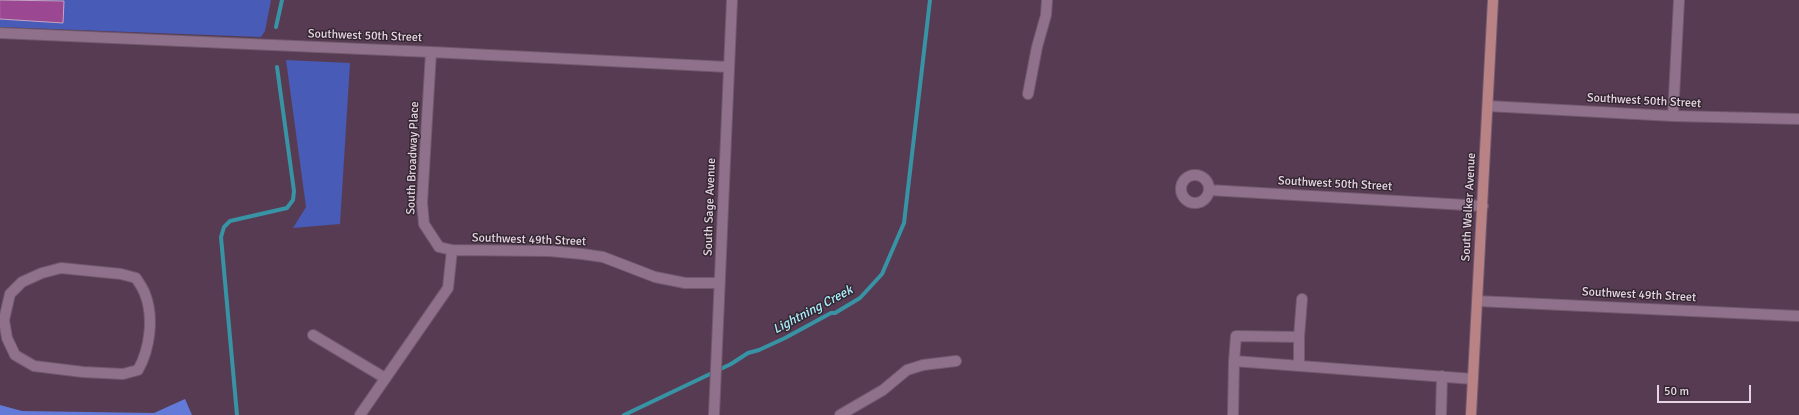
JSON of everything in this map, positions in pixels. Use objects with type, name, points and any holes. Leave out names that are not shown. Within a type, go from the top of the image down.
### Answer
[{"type":"main road","name":"South Walker Avenue","points":[[1471,415],[1493,0]]},
{"type":"street","name":"South Sage Avenue","points":[[714,415],[732,0]]},
{"type":"street","points":[[1028,94],[1037,47],[1046,15],[1047,0]]},
{"type":"street","points":[[1672,116],[1679,0]]},
{"type":"street","name":"Southwest 50th Street","points":[[0,33],[288,45],[728,68]]},
{"type":"street","name":"South Broadway Place","points":[[431,52],[422,203],[424,224],[438,247],[452,250]]},
{"type":"street","name":"Southwest 50th Street","points":[[1488,106],[1672,116],[1799,120]]},
{"type":"street","name":"Southwest 50th Street","points":[[1209,190],[1483,206]]},
{"type":"street","points":[[360,415],[437,307],[448,288],[452,250]]},
{"type":"street","name":"Southwest 49th Street","points":[[452,250],[550,251],[589,255],[603,257],[655,277],[685,283],[720,283]]},
{"type":"street","points":[[61,268],[121,274],[136,278],[145,293],[150,312],[149,334],[144,359],[138,370],[123,374],[84,372],[34,366],[15,355],[7,338],[2,319],[10,294],[22,282],[42,273],[61,268]]},
{"type":"street","points":[[1299,366],[1299,337],[1302,299]]},
{"type":"street","name":"Southwest 49th Street","points":[[1477,301],[1799,316]]},
{"type":"street","points":[[313,335],[385,378]]},
{"type":"street","points":[[1232,415],[1236,336],[1299,337]]},
{"type":"street","points":[[840,415],[883,390],[907,370],[923,365],[956,361]]},
{"type":"street","points":[[1234,362],[1442,376],[1473,380]]},
{"type":"street","points":[[1441,415],[1442,376]]},
{"type":"shaded area","points":[[0,0],[271,0],[265,31],[261,37],[0,27]]},
{"type":"shaded area","points":[[286,60],[350,63],[340,224],[293,228],[306,207]]},
{"type":"shaded area","points":[[185,399],[192,415],[0,415],[0,405],[22,411],[154,413]]},
{"type":"building","points":[[0,0],[64,1],[63,23],[0,19]]},
{"type":"waterway","points":[[276,27],[282,0]]},
{"type":"waterway","name":"Lightning Creek","points":[[624,415],[731,364],[748,353],[759,350],[785,338],[831,313],[835,313],[860,298],[882,274],[904,223],[930,0]]},
{"type":"waterway","points":[[237,415],[221,237],[224,227],[230,221],[287,208],[293,200],[294,191],[277,67]]}]
